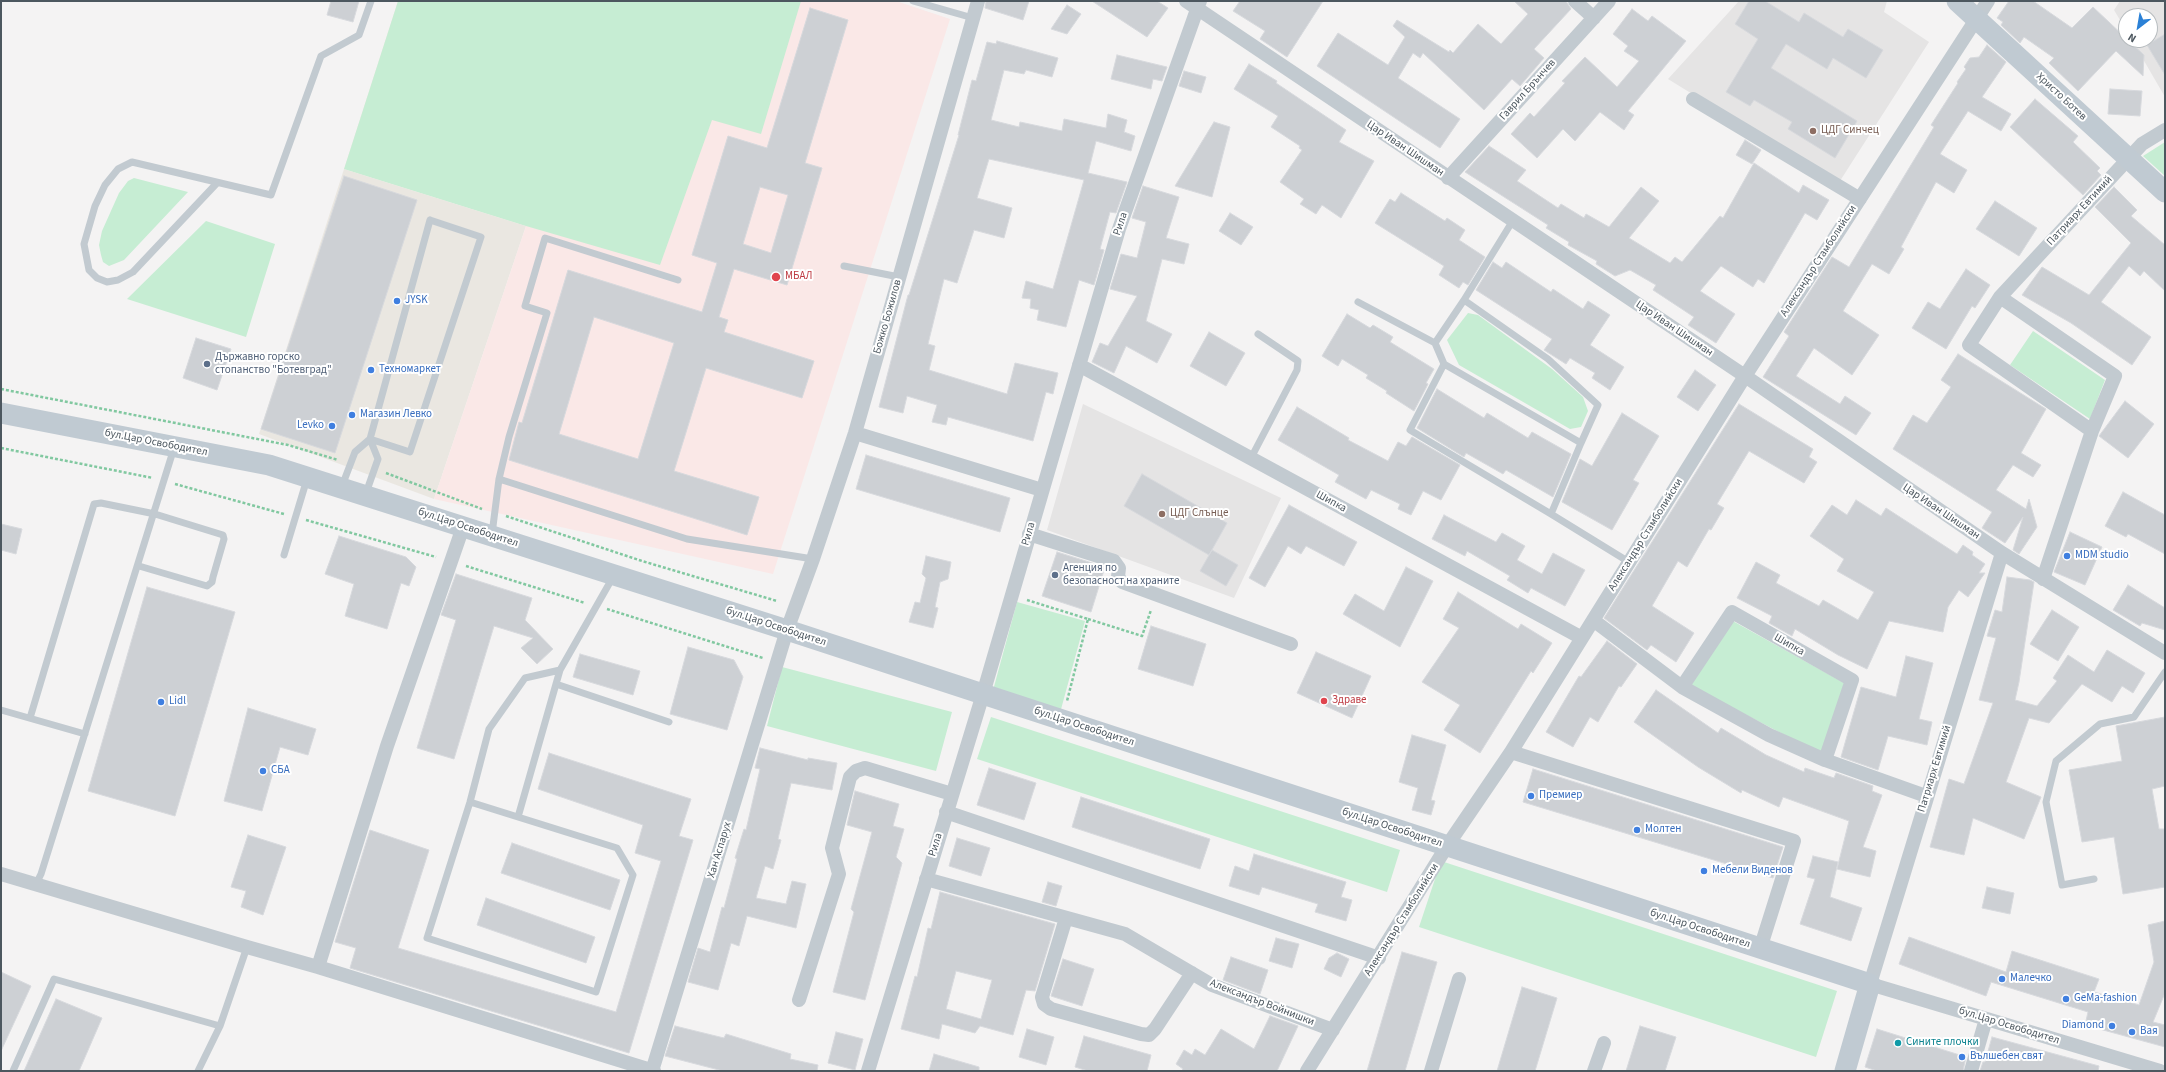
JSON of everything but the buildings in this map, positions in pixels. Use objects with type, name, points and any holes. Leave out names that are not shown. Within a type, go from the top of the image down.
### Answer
[{"type":"street","name":"Божко Божилов","points":[[787,630],[813,559],[855,433],[978,1]]},
{"type":"street","points":[[1575,1],[1594,18]]},
{"type":"street","name":"Гаврил Брънчев","points":[[1448,178],[1609,1]]},
{"type":"street","name":"Христо Ботев","points":[[1957,1],[2128,160],[2165,192]]},
{"type":"street","name":"Александър Стамболийски","points":[[1307,1071],[1379,958],[1447,846],[1511,752],[1745,376],[1988,1]]},
{"type":"street","name":"Цар Иван Шишман","points":[[1194,3],[1512,222],[1745,376],[2002,553],[2165,653]]},
{"type":"street","name":"Рила","points":[[868,1071],[983,694],[1119,228],[1194,3]]},
{"type":"street","points":[[1693,99],[1860,199]]},
{"type":"street","name":"Патриарх Евтимий","points":[[2092,431],[1969,345],[2000,297],[2142,144],[2165,130]]},
{"type":"street","points":[[2000,297],[2115,376],[2092,431],[2043,579]]},
{"type":"street","name":"Шипка","points":[[1079,365],[1582,638]]},
{"type":"street","name":"бул.Цар Освободител","points":[[1,412],[269,465],[787,630],[1760,949],[1870,984],[2160,1071]]},
{"type":"street","points":[[855,433],[1042,490]]},
{"type":"street","points":[[318,967],[387,746],[463,527]]},
{"type":"street","points":[[1029,534],[1114,562],[1119,568],[1118,576],[1122,582],[1291,644]]},
{"type":"street","name":"Патриарх Евтимий","points":[[1870,984],[1926,796],[2002,553]]},
{"type":"street","name":"Шипка","points":[[1682,687],[1732,612],[1852,680],[1825,760]]},
{"type":"street","points":[[1593,620],[1682,687],[1770,735],[1825,760],[1926,796]]},
{"type":"street","name":"Хан Аспарух","points":[[653,1071],[787,630]]},
{"type":"street","points":[[1511,752],[1794,842],[1760,949]]},
{"type":"street","points":[[799,1000],[838,874],[832,848],[850,777],[856,771],[865,768],[952,794]]},
{"type":"street","points":[[946,812],[1379,958]]},
{"type":"street","points":[[1,874],[247,948],[318,967],[653,1071]]},
{"type":"street","name":"Александър Войнишки","points":[[926,879],[1125,934],[1212,985],[1333,1030]]},
{"type":"street","points":[[1066,918],[1042,997],[1044,1004],[1051,1009],[1140,1034],[1149,1035],[1155,1029],[1192,973]]},
{"type":"street","points":[[1431,1071],[1459,979]]},
{"type":"street","points":[[1845,1071],[1870,984]]},
{"type":"street","points":[[1971,1071],[1986,1019]]},
{"type":"street","points":[[1594,1071],[1604,1043]]},
{"type":"lane","points":[[217,183],[133,272],[118,280],[107,282],[98,278],[89,270],[84,244],[88,227],[106,185],[118,169],[132,162],[271,195],[321,56],[359,35],[371,1]]},
{"type":"lane","points":[[913,1],[973,18]]},
{"type":"lane","points":[[342,488],[355,452],[370,439],[430,220],[481,237],[410,452],[370,439]]},
{"type":"lane","points":[[1435,343],[1464,300],[1512,222]]},
{"type":"lane","points":[[492,536],[500,479],[509,437],[548,313],[525,306],[545,238],[678,280]]},
{"type":"lane","points":[[844,266],[899,277]]},
{"type":"lane","points":[[1464,300],[1548,358],[1598,405],[1551,514]]},
{"type":"lane","points":[[1358,302],[1435,343],[1444,364],[1581,443]]},
{"type":"lane","points":[[1251,458],[1297,370],[1298,361],[1258,334]]},
{"type":"lane","points":[[1444,364],[1410,430],[1629,562]]},
{"type":"lane","points":[[365,495],[378,460],[370,439]]},
{"type":"lane","points":[[36,884],[41,874],[139,566],[175,446]]},
{"type":"lane","points":[[284,555],[308,477]]},
{"type":"lane","points":[[500,479],[687,539],[813,559]]},
{"type":"lane","points":[[30,718],[94,504],[101,503],[154,514],[223,534],[224,539],[212,582],[207,586],[139,566]]},
{"type":"lane","points":[[518,817],[560,670],[614,575]]},
{"type":"lane","points":[[470,802],[617,848],[632,875],[596,992],[427,938],[470,802],[489,729],[525,678],[560,670]]},
{"type":"lane","points":[[2094,879],[2062,885],[2046,802],[2056,761],[2100,724],[2134,717],[2165,672]]},
{"type":"lane","points":[[556,684],[669,722]]},
{"type":"lane","points":[[1,710],[85,734]]},
{"type":"lane","points":[[198,1071],[220,1026],[247,948]]},
{"type":"lane","points":[[13,1071],[54,979],[220,1026]]},
{"type":"path","points":[[1,448],[164,480],[451,561],[765,659]]},
{"type":"path","points":[[1012,595],[1142,636],[1156,594]]},
{"type":"path","points":[[1062,720],[1088,619]]},
{"type":"shaded area","points":[[398,1],[896,1],[950,19],[773,574],[434,499],[526,226],[344,169]]},
{"type":"shaded area","name":"ЦДГ Синчец","points":[[1739,1],[1887,1],[1884,12],[1929,42],[1838,184],[1668,79]]},
{"type":"shaded area","points":[[2120,1],[2165,1],[2165,97],[2137,48],[2158,48],[2158,8],[2118,8],[2118,17],[2114,10]]},
{"type":"shaded area","points":[[344,169],[526,226],[434,499],[259,434]]},
{"type":"shaded area","name":"ЦДГ Слънце","points":[[1083,404],[1281,498],[1234,598],[1047,530]]},
{"type":"green space","points":[[398,1],[801,1],[761,134],[712,120],[660,265],[526,226],[344,169]]},
{"type":"green space","points":[[2165,142],[2165,176],[2143,156]]},
{"type":"green space","points":[[134,178],[188,192],[124,260],[109,266],[103,262],[99,245],[102,231],[119,193],[128,181]]},
{"type":"green space","points":[[206,221],[275,244],[246,337],[127,299]]},
{"type":"green space","points":[[1468,313],[1478,315],[1552,369],[1583,397],[1588,411],[1581,427],[1570,429],[1459,365],[1447,340]]},
{"type":"green space","points":[[2033,331],[2105,380],[2090,419],[2010,365]]},
{"type":"green space","points":[[1017,602],[1085,621],[1057,724],[989,705]]},
{"type":"green space","points":[[1731,620],[1846,684],[1823,755],[1689,685]]},
{"type":"green space","points":[[782,667],[952,712],[936,771],[767,726]]},
{"type":"green space","points":[[991,717],[1400,850],[1387,892],[977,759]]},
{"type":"green space","points":[[1441,861],[1837,991],[1816,1057],[1419,927]]},
{"type":"place","name":"ЦДГ Синчец","points":[[1813,131]]},
{"type":"place","name":"МБАЛ","points":[[776,277]]},
{"type":"place","name":"JYSK","points":[[397,301]]},
{"type":"place","name":"Държавно горско стопанство \"Ботевград\"","points":[[207,364]]},
{"type":"place","name":"Техномаркет","points":[[371,370]]},
{"type":"place","name":"Магазин Левко","points":[[352,415]]},
{"type":"place","name":"Levko","points":[[332,426]]},
{"type":"place","name":"ЦДГ Слънце","points":[[1162,514]]},
{"type":"place","name":"MDM studio","points":[[2067,556]]},
{"type":"place","name":"Агенция по безопасност на храните","points":[[1055,575]]},
{"type":"place","name":"Здраве","points":[[1324,701]]},
{"type":"place","name":"Lidl","points":[[161,702]]},
{"type":"place","name":"СБА","points":[[263,771]]},
{"type":"place","name":"Премиер","points":[[1531,796]]},
{"type":"place","name":"Молтен","points":[[1637,830]]},
{"type":"place","name":"Мебели Виденов","points":[[1704,871]]},
{"type":"place","name":"Малечко","points":[[2002,979]]},
{"type":"place","name":"GeMa-fashion","points":[[2066,999]]},
{"type":"place","name":"Diamond","points":[[2112,1026]]},
{"type":"place","name":"Вая","points":[[2132,1032]]},
{"type":"place","name":"Сините плочки","points":[[1898,1043]]},
{"type":"place","name":"Вълшебен свят","points":[[1962,1057]]}]
